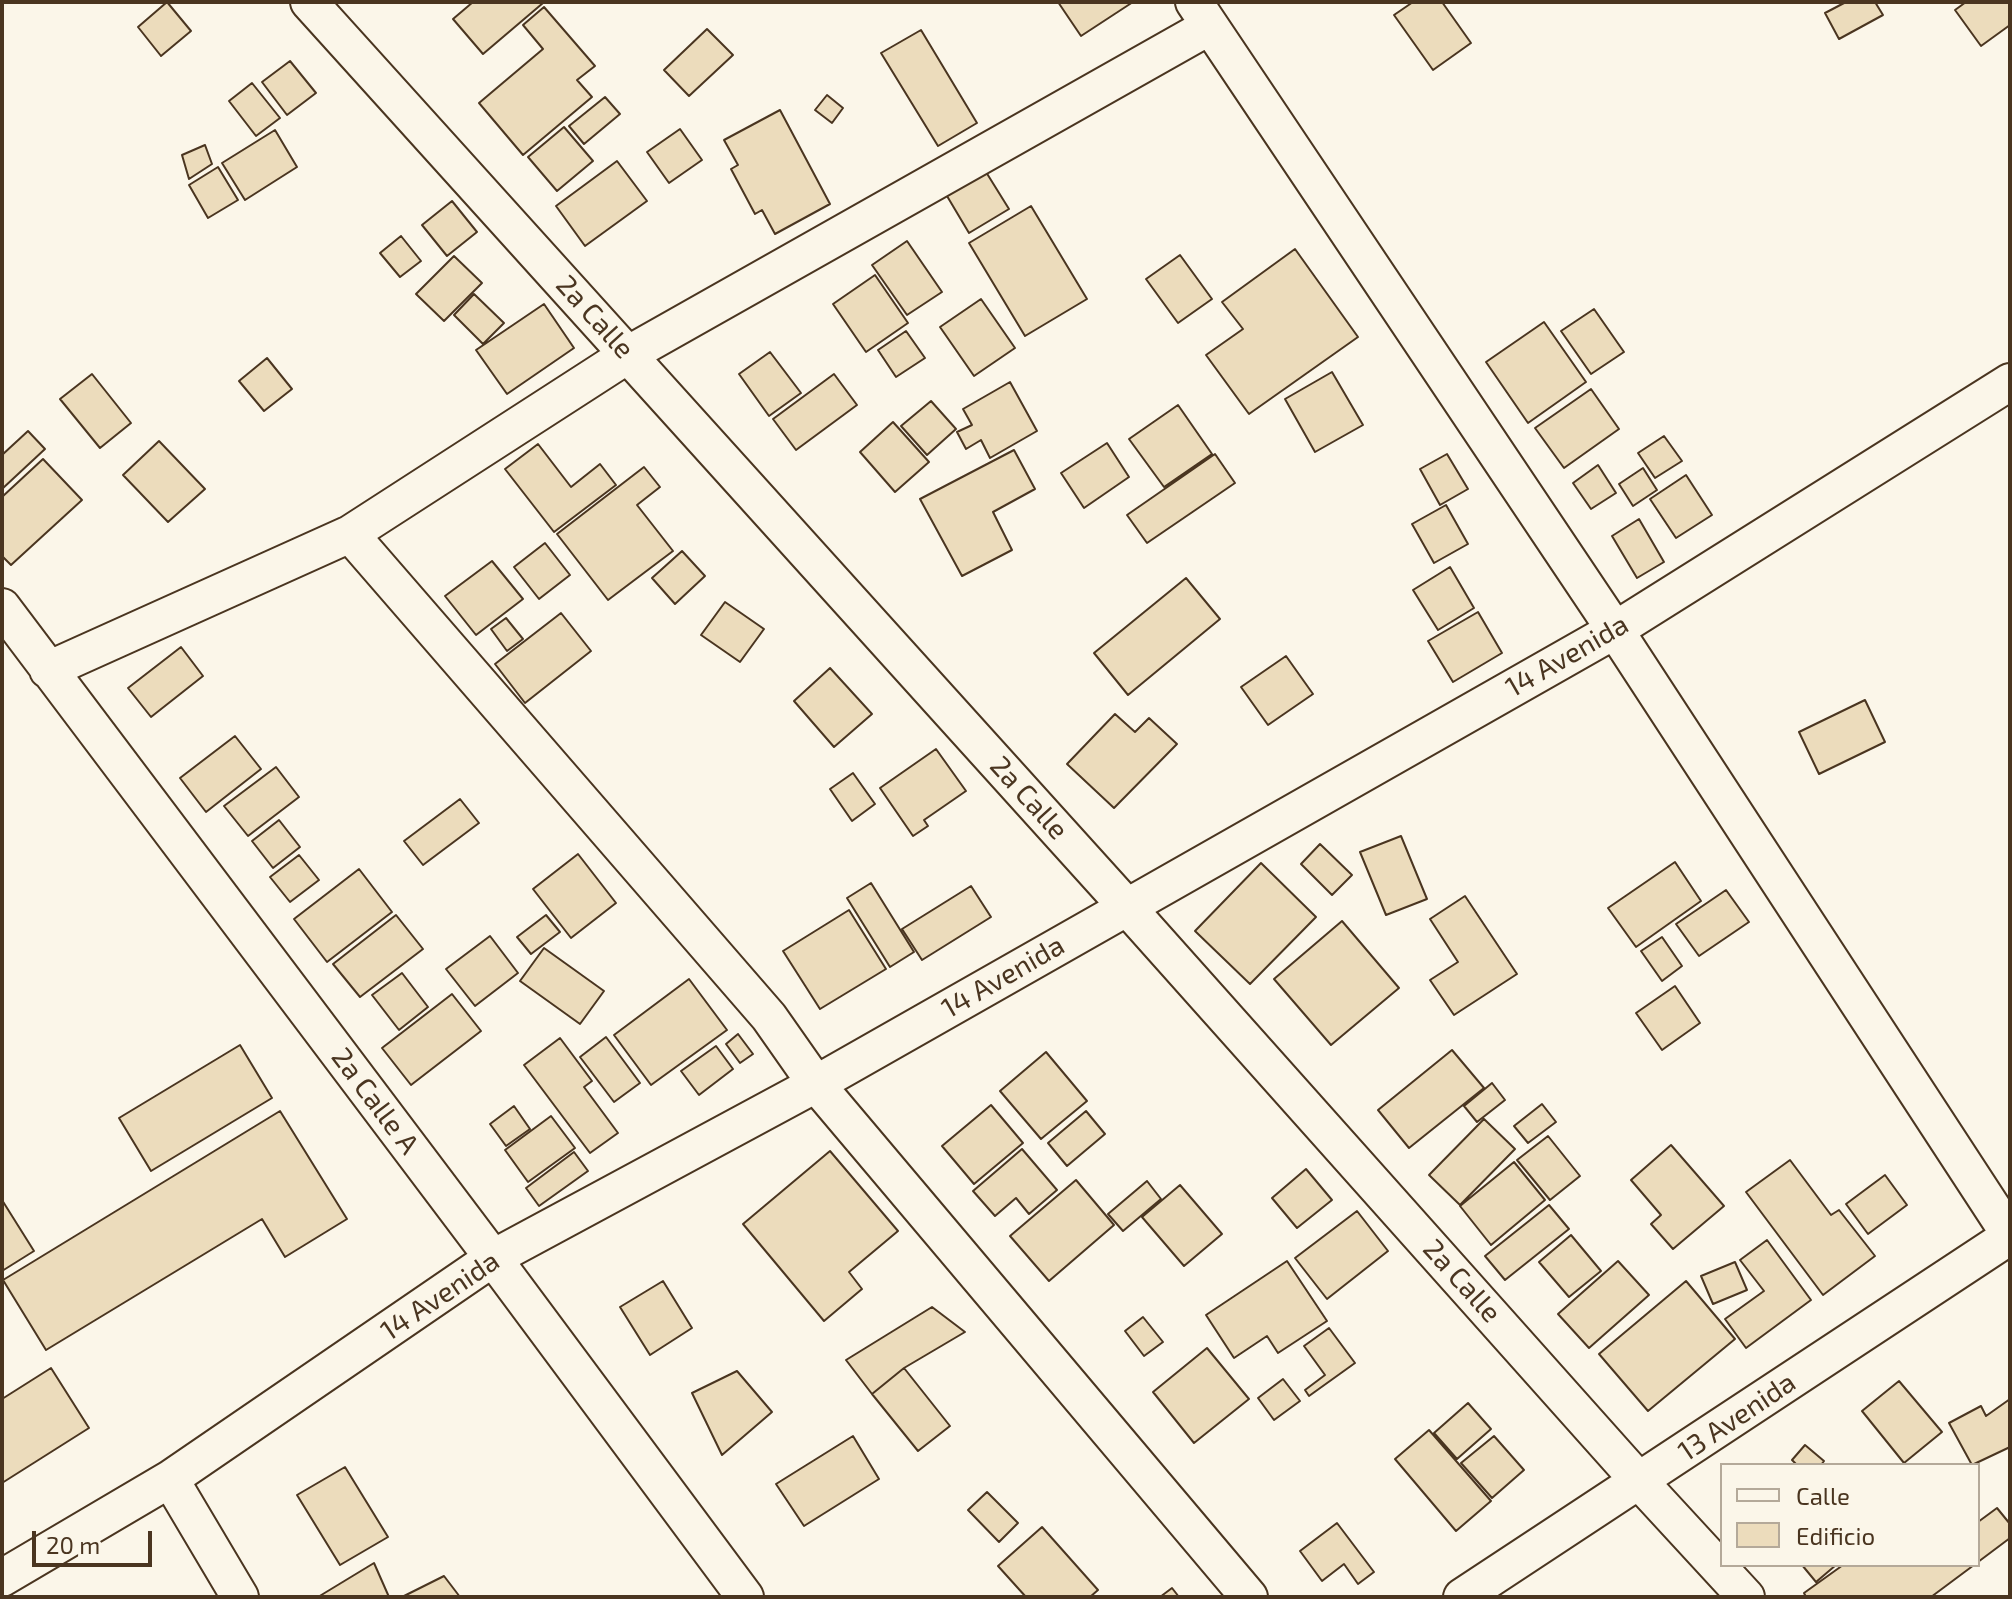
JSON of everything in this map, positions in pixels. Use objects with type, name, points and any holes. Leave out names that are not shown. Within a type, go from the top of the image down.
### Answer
[{"type":"street","name":"2a Calle","points":[[309,2],[1746,1597]]},
{"type":"street","points":[[48,670],[350,534],[629,354],[1202,14],[1615,630],[2010,1235]]},
{"type":"street","name":"14 Avenida","points":[[2,1578],[170,1479],[493,1258],[816,1084],[1615,630],[2010,382]]},
{"type":"street","points":[[350,534],[769,1017],[816,1084],[1249,1597]]},
{"type":"street","name":"2a Calle A","points":[[2,607],[745,1597]]},
{"type":"street","name":"13 Avenida","points":[[1462,1597],[2010,1235]]},
{"type":"street","points":[[170,1479],[240,1597]]},
{"type":"building","points":[[167,2],[191,31],[161,56],[138,27]]},
{"type":"building","points":[[473,2],[543,3],[483,54],[453,19]]},
{"type":"building","points":[[1058,2],[1133,2],[1081,36]]},
{"type":"building","points":[[1413,2],[1442,2],[1471,43],[1433,70],[1394,15]]},
{"type":"building","points":[[1846,2],[1875,2],[1883,15],[1839,39],[1825,13]]},
{"type":"building","points":[[1966,2],[2010,2],[2010,25],[1981,46],[1955,10]]},
{"type":"building","points":[[544,7],[595,66],[577,80],[592,97],[523,155],[479,103],[543,49],[523,25]]},
{"type":"building","points":[[707,29],[733,55],[689,96],[664,70]]},
{"type":"building","points":[[921,30],[977,123],[938,146],[881,53]]},
{"type":"building","points":[[290,61],[316,93],[287,115],[262,82]]},
{"type":"building","points":[[252,83],[280,118],[256,136],[229,101]]},
{"type":"building","points":[[827,95],[843,108],[832,123],[815,110]]},
{"type":"building","points":[[605,97],[620,114],[584,144],[569,126]]},
{"type":"building","points":[[780,110],[830,204],[775,234],[762,210],[755,214],[731,169],[738,165],[724,140]]},
{"type":"building","points":[[564,127],[593,161],[557,191],[528,157]]},
{"type":"building","points":[[680,129],[702,160],[669,183],[647,152]]},
{"type":"building","points":[[275,130],[297,167],[245,200],[222,163]]},
{"type":"building","points":[[205,145],[212,164],[189,179],[182,155]]},
{"type":"building","points":[[617,161],[647,201],[585,246],[556,206]]},
{"type":"building","points":[[218,167],[238,200],[208,218],[189,185]]},
{"type":"building","points":[[986,172],[1009,209],[969,233],[947,196]]},
{"type":"building","points":[[452,201],[477,232],[447,256],[422,225]]},
{"type":"building","points":[[1031,206],[1087,299],[1025,336],[969,243]]},
{"type":"building","points":[[401,236],[421,261],[400,277],[380,253]]},
{"type":"building","points":[[907,241],[942,292],[907,315],[872,265]]},
{"type":"building","points":[[1295,249],[1358,337],[1249,414],[1206,355],[1243,329],[1222,302]]},
{"type":"building","points":[[1180,255],[1212,299],[1178,323],[1146,279]]},
{"type":"building","points":[[454,256],[482,283],[444,321],[416,294]]},
{"type":"building","points":[[875,275],[908,323],[866,352],[833,304]]},
{"type":"building","points":[[474,294],[504,323],[483,344],[454,315]]},
{"type":"building","points":[[981,299],[1015,348],[974,376],[940,327]]},
{"type":"building","points":[[544,304],[574,348],[507,394],[476,350]]},
{"type":"building","points":[[1594,309],[1624,352],[1591,374],[1561,331]]},
{"type":"building","points":[[1544,322],[1586,382],[1528,423],[1486,362]]},
{"type":"building","points":[[906,331],[925,358],[896,377],[878,350]]},
{"type":"building","points":[[770,352],[801,393],[769,416],[739,374]]},
{"type":"building","points":[[267,358],[292,389],[264,411],[239,381]]},
{"type":"building","points":[[1332,372],[1363,425],[1315,452],[1285,399]]},
{"type":"building","points":[[92,374],[131,423],[100,448],[60,399]]},
{"type":"building","points":[[834,374],[857,405],[796,450],[773,419]]},
{"type":"building","points":[[1010,382],[1037,431],[990,458],[981,440],[966,449],[957,432],[972,425],[963,409]]},
{"type":"building","points":[[1591,389],[1619,429],[1564,468],[1535,428]]},
{"type":"building","points":[[931,401],[956,429],[927,455],[901,426]]},
{"type":"building","points":[[1178,405],[1212,454],[1164,487],[1129,439]]},
{"type":"building","points":[[893,422],[929,462],[895,492],[860,452]]},
{"type":"building","points":[[28,431],[45,449],[2,489],[2,455]]},
{"type":"building","points":[[1664,436],[1682,461],[1655,478],[1638,453]]},
{"type":"building","points":[[159,441],[205,489],[168,522],[123,475]]},
{"type":"building","points":[[1107,443],[1129,477],[1084,508],[1061,473]]},
{"type":"building","points":[[538,444],[571,487],[600,464],[616,485],[554,532],[505,469]]},
{"type":"building","points":[[1014,450],[1035,489],[993,512],[1012,550],[962,576],[920,499]]},
{"type":"building","points":[[1215,454],[1235,483],[1147,543],[1127,515]]},
{"type":"building","points":[[1447,454],[1468,489],[1440,505],[1420,469]]},
{"type":"building","points":[[43,459],[82,500],[11,565],[2,556],[2,497]]},
{"type":"building","points":[[1598,465],[1616,493],[1591,509],[1573,483]]},
{"type":"building","points":[[644,467],[660,487],[637,505],[673,551],[608,600],[557,534]]},
{"type":"building","points":[[1643,468],[1657,490],[1633,506],[1619,484]]},
{"type":"building","points":[[1686,475],[1712,515],[1676,538],[1650,499]]},
{"type":"building","points":[[1446,505],[1468,544],[1434,563],[1412,524]]},
{"type":"building","points":[[1639,519],[1664,562],[1637,578],[1612,536]]},
{"type":"building","points":[[545,543],[570,575],[539,599],[514,567]]},
{"type":"building","points":[[682,551],[705,576],[675,604],[652,578]]},
{"type":"building","points":[[492,561],[523,599],[476,635],[445,596]]},
{"type":"building","points":[[1450,567],[1474,608],[1438,630],[1413,590]]},
{"type":"building","points":[[1186,578],[1220,619],[1128,695],[1094,653]]},
{"type":"building","points":[[725,602],[764,629],[740,662],[701,635]]},
{"type":"building","points":[[1478,612],[1502,653],[1453,682],[1428,641]]},
{"type":"building","points":[[561,613],[591,651],[525,703],[495,664]]},
{"type":"building","points":[[506,618],[523,639],[507,651],[491,629]]},
{"type":"building","points":[[181,647],[203,676],[151,717],[128,688]]},
{"type":"building","points":[[1286,656],[1313,694],[1268,725],[1241,687]]},
{"type":"building","points":[[830,668],[872,714],[834,747],[794,701]]},
{"type":"building","points":[[1865,700],[1885,742],[1819,774],[1799,732]]},
{"type":"building","points":[[1115,714],[1135,732],[1149,718],[1177,744],[1114,808],[1067,764]]},
{"type":"building","points":[[235,736],[261,769],[206,812],[180,778]]},
{"type":"building","points":[[936,749],[966,791],[924,820],[928,826],[913,836],[880,788]]},
{"type":"building","points":[[276,767],[299,797],[248,836],[224,806]]},
{"type":"building","points":[[853,773],[875,804],[852,821],[830,789]]},
{"type":"building","points":[[460,799],[479,823],[423,865],[404,841]]},
{"type":"building","points":[[279,820],[300,847],[273,868],[252,841]]},
{"type":"building","points":[[1401,836],[1427,899],[1386,915],[1360,852]]},
{"type":"building","points":[[1320,844],[1352,875],[1332,895],[1301,864]]},
{"type":"building","points":[[578,854],[616,903],[571,938],[533,889]]},
{"type":"building","points":[[299,855],[319,880],[290,902],[270,877]]},
{"type":"building","points":[[1675,862],[1701,901],[1636,947],[1608,908]]},
{"type":"building","points":[[1261,863],[1316,917],[1250,984],[1195,931]]},
{"type":"building","points":[[359,869],[392,912],[327,962],[294,919]]},
{"type":"building","points":[[871,883],[914,952],[890,967],[847,898]]},
{"type":"building","points":[[971,886],[991,917],[922,960],[902,929]]},
{"type":"building","points":[[1726,890],[1749,922],[1699,956],[1676,924]]},
{"type":"building","points":[[1465,896],[1517,974],[1454,1015],[1430,980],[1458,962],[1430,919]]},
{"type":"building","points":[[849,910],[886,969],[820,1009],[783,951]]},
{"type":"building","points":[[396,915],[423,949],[360,997],[333,964]]},
{"type":"building","points":[[546,915],[560,932],[531,954],[517,937]]},
{"type":"building","points":[[1342,921],[1399,988],[1331,1045],[1274,979]]},
{"type":"building","points":[[490,936],[518,973],[475,1006],[446,969]]},
{"type":"building","points":[[1662,937],[1682,966],[1662,981],[1641,951]]},
{"type":"building","points":[[544,948],[604,991],[580,1024],[520,981]]},
{"type":"building","points":[[402,973],[428,1007],[399,1030],[372,995]]},
{"type":"building","points":[[689,979],[727,1030],[651,1085],[614,1035]]},
{"type":"building","points":[[1675,986],[1700,1023],[1662,1050],[1636,1013]]},
{"type":"building","points":[[452,994],[481,1031],[411,1085],[382,1048]]},
{"type":"building","points":[[738,1034],[753,1054],[740,1063],[726,1044]]},
{"type":"building","points":[[606,1037],[640,1083],[614,1102],[580,1057]]},
{"type":"building","points":[[560,1038],[592,1081],[584,1087],[618,1133],[590,1153],[524,1065]]},
{"type":"building","points":[[240,1045],[272,1098],[151,1171],[119,1118]]},
{"type":"building","points":[[716,1046],[733,1069],[699,1095],[681,1071]]},
{"type":"building","points":[[1452,1050],[1484,1088],[1409,1148],[1378,1110]]},
{"type":"building","points":[[1046,1052],[1087,1101],[1041,1139],[1000,1091]]},
{"type":"building","points":[[1492,1083],[1505,1100],[1477,1122],[1464,1106]]},
{"type":"building","points":[[1542,1104],[1556,1122],[1528,1143],[1514,1126]]},
{"type":"building","points":[[991,1105],[1023,1143],[974,1184],[942,1146]]},
{"type":"building","points":[[514,1106],[530,1129],[506,1146],[490,1124]]},
{"type":"building","points":[[280,1111],[347,1219],[285,1257],[262,1219],[46,1350],[3,1280]]},
{"type":"building","points":[[1086,1111],[1105,1134],[1067,1166],[1048,1143]]},
{"type":"building","points":[[551,1116],[575,1148],[528,1182],[505,1150]]},
{"type":"building","points":[[1484,1119],[1515,1149],[1460,1205],[1429,1175]]},
{"type":"building","points":[[1548,1136],[1580,1176],[1550,1200],[1517,1160]]},
{"type":"building","points":[[1671,1145],[1724,1206],[1673,1249],[1651,1224],[1661,1215],[1631,1180]]},
{"type":"building","points":[[1022,1149],[1057,1190],[1029,1214],[1016,1198],[995,1216],[973,1191]]},
{"type":"building","points":[[830,1151],[898,1231],[849,1272],[862,1289],[824,1321],[743,1224]]},
{"type":"building","points":[[574,1152],[588,1171],[539,1206],[526,1188]]},
{"type":"building","points":[[1790,1160],[1831,1215],[1839,1210],[1875,1256],[1823,1295],[1746,1192]]},
{"type":"building","points":[[1514,1162],[1545,1200],[1491,1245],[1460,1206]]},
{"type":"building","points":[[1306,1169],[1332,1200],[1297,1228],[1272,1198]]},
{"type":"building","points":[[1885,1175],[1907,1205],[1868,1234],[1846,1204]]},
{"type":"building","points":[[1076,1180],[1114,1225],[1049,1281],[1010,1236]]},
{"type":"building","points":[[1147,1181],[1161,1199],[1123,1231],[1108,1214]]},
{"type":"building","points":[[1180,1185],[1222,1234],[1184,1266],[1142,1217]]},
{"type":"building","points":[[2,1200],[34,1251],[2,1271]]},
{"type":"building","points":[[1549,1205],[1569,1229],[1505,1280],[1485,1256]]},
{"type":"building","points":[[1357,1211],[1388,1251],[1327,1299],[1295,1258]]},
{"type":"building","points":[[1571,1235],[1601,1271],[1569,1297],[1539,1262]]},
{"type":"building","points":[[1767,1240],[1811,1300],[1746,1348],[1725,1319],[1764,1291],[1740,1260]]},
{"type":"building","points":[[1287,1261],[1327,1321],[1278,1353],[1267,1336],[1234,1358],[1206,1315]]},
{"type":"building","points":[[1618,1261],[1649,1295],[1589,1348],[1558,1314]]},
{"type":"building","points":[[1735,1262],[1747,1290],[1713,1304],[1701,1276]]},
{"type":"building","points":[[663,1281],[692,1328],[650,1355],[620,1307]]},
{"type":"building","points":[[1686,1281],[1735,1339],[1648,1411],[1599,1354]]},
{"type":"building","points":[[932,1307],[965,1332],[904,1368],[872,1394],[846,1360]]},
{"type":"building","points":[[1143,1317],[1163,1342],[1144,1356],[1125,1331]]},
{"type":"building","points":[[1329,1328],[1355,1363],[1309,1396],[1305,1390],[1325,1375],[1304,1346]]},
{"type":"building","points":[[1207,1348],[1249,1399],[1194,1443],[1153,1392]]},
{"type":"building","points":[[51,1368],[89,1428],[2,1483],[2,1399]]},
{"type":"building","points":[[904,1368],[950,1426],[918,1451],[872,1394]]},
{"type":"building","points":[[737,1371],[772,1412],[722,1455],[692,1393]]},
{"type":"building","points":[[1283,1379],[1300,1401],[1274,1420],[1258,1398]]},
{"type":"building","points":[[1899,1381],[1942,1432],[1904,1463],[1862,1411]]},
{"type":"building","points":[[2010,1399],[2010,1447],[1971,1463],[1949,1423],[1981,1406],[1986,1416]]},
{"type":"building","points":[[1468,1403],[1491,1429],[1457,1459],[1434,1433]]},
{"type":"building","points":[[1429,1430],[1491,1501],[1456,1531],[1395,1459]]},
{"type":"building","points":[[853,1436],[879,1479],[804,1526],[776,1484]]},
{"type":"building","points":[[1494,1436],[1524,1470],[1492,1498],[1461,1463]]},
{"type":"building","points":[[1805,1445],[1824,1461],[1795,1463],[1792,1460]]},
{"type":"building","points":[[345,1467],[388,1537],[340,1565],[297,1495]]},
{"type":"building","points":[[987,1492],[1018,1523],[999,1542],[968,1510]]},
{"type":"building","points":[[1997,1508],[2010,1524],[2010,1538],[1980,1560],[1980,1521]]},
{"type":"building","points":[[1337,1523],[1374,1572],[1358,1584],[1344,1564],[1322,1581],[1300,1551]]},
{"type":"building","points":[[1042,1527],[1098,1590],[1090,1597],[1026,1597],[998,1566]]},
{"type":"building","points":[[374,1563],[389,1597],[318,1597]]},
{"type":"building","points":[[1804,1567],[1834,1567],[1816,1582]]},
{"type":"building","points":[[1840,1567],[1971,1567],[1931,1597],[1806,1597],[1804,1593]]},
{"type":"building","points":[[444,1576],[460,1597],[402,1597]]},
{"type":"building","points":[[1172,1588],[1179,1597],[1160,1597]]}]
